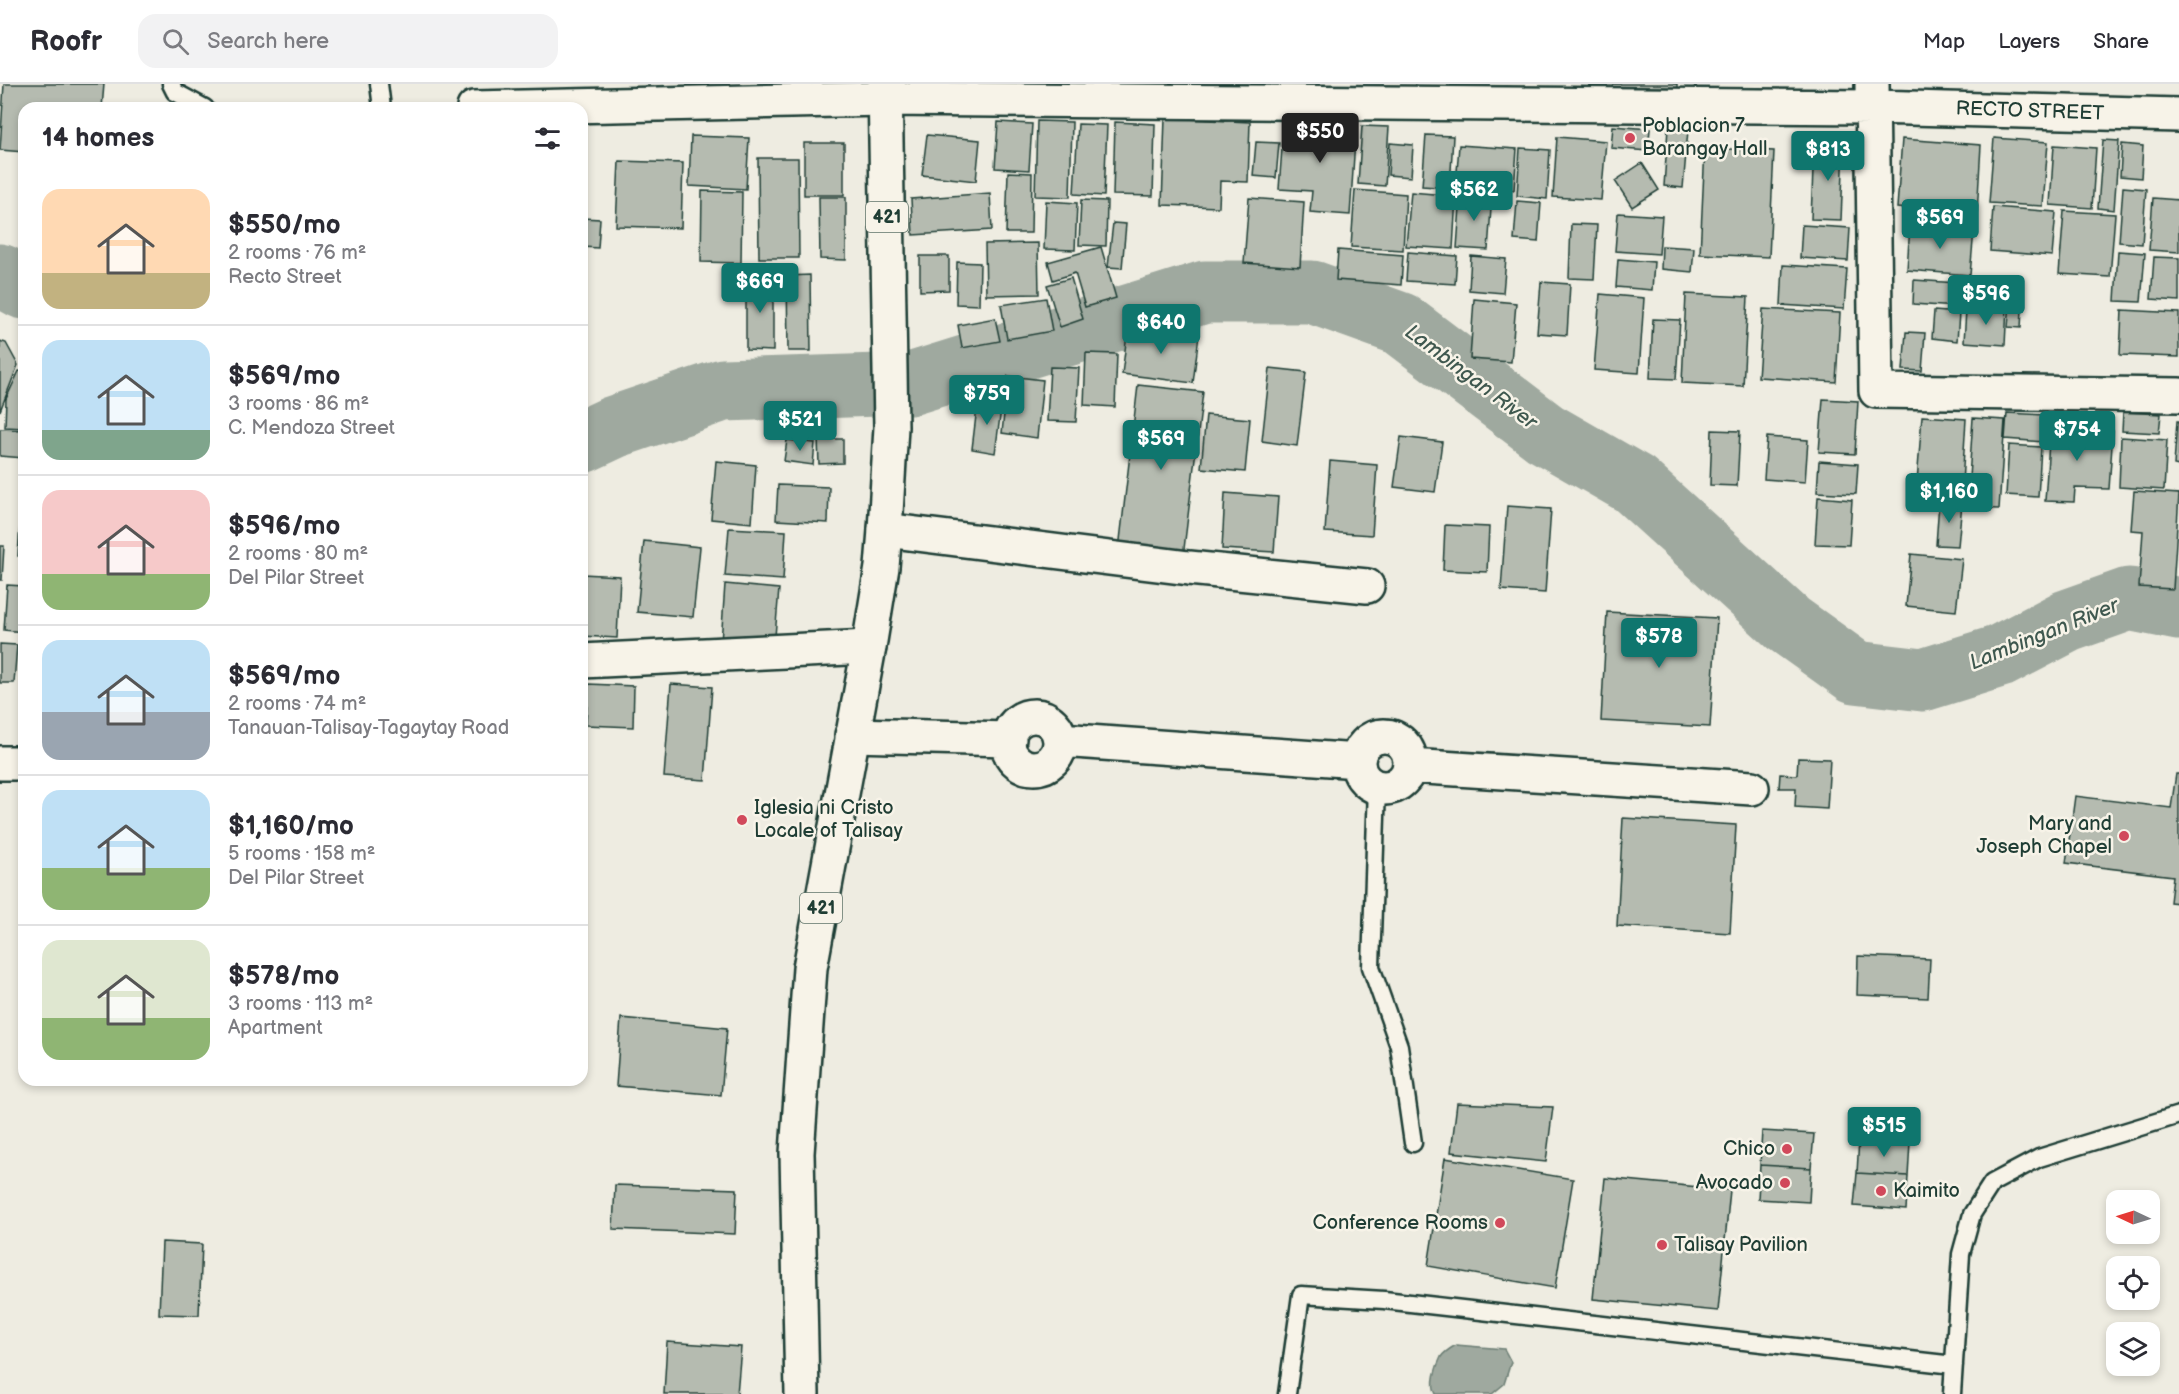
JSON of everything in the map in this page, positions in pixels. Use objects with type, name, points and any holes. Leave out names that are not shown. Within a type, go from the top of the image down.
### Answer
[{"type":"street","name":"RECTO STREET","points":[[476,100],[885,92],[1872,95],[2179,115]]},
{"type":"street","name":"421","points":[[802,1394],[797,1153],[810,968],[869,647],[882,567],[885,530],[891,427],[885,92]]},
{"type":"street","points":[[1872,95],[1876,391],[2179,395]]},
{"type":"street","points":[[885,530],[1177,566],[1367,586]]},
{"type":"street","points":[[588,662],[869,647]]},
{"type":"street","points":[[852,735],[1009,739],[1016,724],[1030,716],[1038,716],[1053,724],[1060,740],[1368,774]]},
{"type":"street","points":[[1386,735],[1401,742],[1410,757],[1410,766],[1402,781],[1386,788],[1368,774],[1360,753],[1370,740],[1386,735]]},
{"type":"street","points":[[0,763],[18,763]]},
{"type":"street","points":[[1410,766],[1752,788]]},
{"type":"lane","points":[[171,84],[175,93],[193,102]]},
{"type":"lane","points":[[379,84],[381,102]]},
{"type":"lane","points":[[1368,774],[1371,967],[1399,1046],[1413,1143]]},
{"type":"lane","points":[[1952,1394],[1961,1254],[1972,1214],[1992,1183],[2039,1158],[2179,1115]]},
{"type":"lane","points":[[1287,1394],[1301,1295],[1384,1300],[1954,1365]]},
{"type":"shaded area","points":[[1456,1345],[1504,1349],[1511,1362],[1504,1384],[1492,1394],[1436,1394],[1434,1381],[1439,1361],[1444,1353]]},
{"type":"building","points":[[4,84],[104,84],[102,102],[18,102],[18,152],[0,150]]},
{"type":"building","points":[[1590,84],[1677,84],[1677,91],[1589,87]]},
{"type":"building","points":[[1165,118],[1250,122],[1248,182],[1220,181],[1219,207],[1162,205]]},
{"type":"building","points":[[1037,121],[1072,122],[1070,197],[1035,196]]},
{"type":"building","points":[[1284,121],[1356,126],[1350,215],[1310,212],[1312,191],[1279,189]]},
{"type":"building","points":[[998,122],[1032,124],[1029,170],[995,168]]},
{"type":"building","points":[[1115,122],[1155,124],[1153,196],[1113,195]]},
{"type":"building","points":[[1078,124],[1107,125],[1104,196],[1074,194]]},
{"type":"building","points":[[1362,126],[1389,127],[1385,186],[1358,184]]},
{"type":"building","name":"Poblacion 7 Barangay Hall","points":[[1613,126],[1650,129],[1648,151],[1611,148]]},
{"type":"building","points":[[1668,128],[1688,130],[1683,188],[1664,186]]},
{"type":"building","points":[[927,135],[980,140],[976,181],[922,175]]},
{"type":"building","points":[[1426,135],[1453,136],[1450,188],[1422,186]]},
{"type":"building","points":[[691,136],[749,138],[746,189],[689,186]]},
{"type":"building","points":[[1557,137],[1606,141],[1601,200],[1553,197]]},
{"type":"building","points":[[1994,138],[2048,142],[2043,206],[1989,203]]},
{"type":"building","points":[[1902,139],[1981,145],[1977,214],[1897,208]]},
{"type":"building","points":[[2103,140],[2119,141],[2114,210],[2098,208]]},
{"type":"building","points":[[1256,142],[1279,143],[1276,178],[1253,176]]},
{"type":"building","points":[[804,143],[844,143],[844,195],[804,195]]},
{"type":"building","points":[[1390,143],[1413,145],[1411,177],[1388,175]]},
{"type":"building","points":[[2122,144],[2143,146],[2141,178],[2120,176]]},
{"type":"building","points":[[1459,145],[1517,149],[1514,190],[1456,186]]},
{"type":"building","points":[[1814,145],[1844,146],[1841,220],[1811,219]]},
{"type":"building","points":[[2054,145],[2096,148],[2092,208],[2050,205]]},
{"type":"building","points":[[1520,148],[1550,150],[1547,199],[1517,196]]},
{"type":"building","points":[[1705,148],[1774,151],[1769,257],[1700,254]]},
{"type":"building","points":[[758,158],[798,158],[799,258],[759,258]]},
{"type":"building","points":[[619,161],[683,163],[681,228],[616,226]]},
{"type":"building","points":[[1642,163],[1659,190],[1632,207],[1615,181]]},
{"type":"building","points":[[1008,172],[1032,173],[1031,233],[1006,233]]},
{"type":"building","points":[[2123,187],[2146,189],[2142,244],[2119,242]]},
{"type":"building","points":[[1355,190],[1406,194],[1403,250],[1351,247]]},
{"type":"building","points":[[702,191],[742,192],[741,263],[701,262]]},
{"type":"building","points":[[1411,192],[1456,196],[1453,249],[1406,246]]},
{"type":"building","points":[[990,193],[992,230],[913,235],[911,199]]},
{"type":"building","points":[[1461,193],[1492,195],[1488,250],[1457,248]]},
{"type":"building","points":[[819,197],[846,197],[846,260],[820,259]]},
{"type":"building","points":[[1249,198],[1304,202],[1300,267],[1244,263]]},
{"type":"building","points":[[2153,198],[2179,200],[2179,252],[2149,250]]},
{"type":"building","points":[[1081,200],[1107,201],[1106,246],[1079,245]]},
{"type":"building","points":[[1046,201],[1077,203],[1075,250],[1044,249]]},
{"type":"building","points":[[1517,201],[1541,203],[1538,242],[1514,240]]},
{"type":"building","points":[[1993,207],[2056,212],[2052,256],[1990,251]]},
{"type":"building","points":[[2064,211],[2115,214],[2110,277],[2059,274]]},
{"type":"building","points":[[1618,213],[1662,216],[1659,254],[1615,251]]},
{"type":"building","points":[[588,218],[600,219],[598,248],[588,247]]},
{"type":"building","points":[[1113,223],[1126,224],[1122,268],[1108,267]]},
{"type":"building","points":[[1571,224],[1597,225],[1594,279],[1569,278]]},
{"type":"building","points":[[1802,225],[1850,228],[1848,261],[1800,258]]},
{"type":"building","points":[[1910,225],[1974,230],[1970,275],[1907,270]]},
{"type":"building","points":[[1038,243],[1039,294],[986,295],[985,244]]},
{"type":"building","points":[[1662,246],[1694,248],[1692,272],[1661,269]]},
{"type":"building","points":[[1101,247],[1116,298],[1085,307],[1075,273],[1053,280],[1048,262]]},
{"type":"building","points":[[1338,250],[1403,255],[1401,285],[1336,280]]},
{"type":"building","points":[[2118,251],[2145,253],[2141,302],[2115,301]]},
{"type":"building","points":[[1408,252],[1457,256],[1455,284],[1406,281]]},
{"type":"building","points":[[920,256],[949,256],[949,290],[920,291]]},
{"type":"building","points":[[1471,256],[1506,259],[1503,293],[1469,290]]},
{"type":"building","points":[[2154,257],[2179,258],[2179,301],[2151,299]]},
{"type":"building","points":[[1618,259],[1654,262],[1652,290],[1616,287]]},
{"type":"building","points":[[957,262],[980,263],[979,305],[956,304]]},
{"type":"building","points":[[1783,265],[1847,269],[1844,309],[1781,305]]},
{"type":"building","points":[[810,275],[811,351],[788,351],[787,276]]},
{"type":"building","points":[[746,277],[773,277],[773,351],[746,350]]},
{"type":"building","points":[[1071,278],[1083,319],[1060,327],[1047,285]]},
{"type":"building","points":[[1914,280],[1972,284],[1971,308],[1913,304]]},
{"type":"building","points":[[1541,282],[1570,284],[1567,335],[1537,333]]},
{"type":"building","points":[[2011,291],[2023,291],[2021,328],[2008,327]]},
{"type":"building","points":[[1600,294],[1644,298],[1639,373],[1594,370]]},
{"type":"building","points":[[1686,294],[1748,297],[1743,386],[1682,383]]},
{"type":"building","points":[[1046,298],[1052,331],[1007,339],[1001,305]]},
{"type":"building","points":[[1474,299],[1516,303],[1511,362],[1470,359]]},
{"type":"building","points":[[1993,305],[2007,306],[2005,345],[1964,342],[1966,310],[1993,312]]},
{"type":"building","points":[[1763,309],[1840,313],[1836,382],[1758,377]]},
{"type":"building","points":[[2122,310],[2179,313],[2179,357],[2120,355]]},
{"type":"building","points":[[1934,311],[1959,313],[1957,341],[1932,338]]},
{"type":"building","points":[[995,318],[1000,341],[962,348],[958,325]]},
{"type":"building","points":[[1653,319],[1680,320],[1676,379],[1650,378]]},
{"type":"building","points":[[1128,327],[1199,335],[1193,383],[1122,374]]},
{"type":"building","points":[[1906,332],[1925,333],[1922,371],[1903,370]]},
{"type":"building","points":[[0,341],[6,343],[18,365],[0,411]]},
{"type":"building","points":[[1086,353],[1117,354],[1115,407],[1084,405]]},
{"type":"building","points":[[1050,367],[1079,368],[1076,422],[1047,421]]},
{"type":"building","points":[[1270,368],[1306,372],[1297,446],[1262,441]]},
{"type":"building","points":[[18,373],[18,428],[5,427],[6,399]]},
{"type":"building","points":[[1008,376],[1043,380],[1037,438],[1002,433]]},
{"type":"building","points":[[1138,385],[1203,392],[1183,557],[1119,549]]},
{"type":"building","points":[[978,399],[1002,402],[995,453],[972,449]]},
{"type":"building","points":[[1823,399],[1858,401],[1855,454],[1819,452]]},
{"type":"building","points":[[2123,412],[2161,414],[2159,433],[2122,431]]},
{"type":"building","points":[[2007,413],[2045,415],[2043,442],[2005,439]]},
{"type":"building","points":[[1206,415],[1250,419],[1245,472],[1201,468]]},
{"type":"building","points":[[1922,416],[1966,419],[1961,499],[1916,496]]},
{"type":"building","points":[[1973,418],[2005,420],[1999,509],[1967,508]]},
{"type":"building","points":[[2177,421],[2179,421],[2179,466],[2174,465]]},
{"type":"building","points":[[2050,427],[2113,431],[2109,489],[2075,488],[2074,502],[2045,501]]},
{"type":"building","points":[[0,429],[18,430],[18,458],[0,456]]},
{"type":"building","points":[[1712,430],[1740,431],[1737,486],[1710,485]]},
{"type":"building","points":[[1401,437],[1442,442],[1435,492],[1394,487]]},
{"type":"building","points":[[1767,437],[1808,440],[1805,482],[1764,479]]},
{"type":"building","points":[[2121,437],[2167,440],[2164,490],[2119,487]]},
{"type":"building","points":[[818,439],[843,439],[843,463],[819,464]]},
{"type":"building","points":[[787,440],[815,443],[813,465],[784,461]]},
{"type":"building","points":[[2009,445],[2041,447],[2038,497],[2006,495]]},
{"type":"building","points":[[716,461],[756,465],[752,523],[711,519]]},
{"type":"building","points":[[1330,461],[1377,465],[1372,535],[1325,532]]},
{"type":"building","points":[[1819,461],[1858,464],[1856,494],[1817,492]]},
{"type":"building","points":[[778,485],[829,487],[828,523],[776,520]]},
{"type":"building","points":[[2134,491],[2179,494],[2173,589],[2139,587],[2143,531],[2131,530]]},
{"type":"building","points":[[1225,493],[1278,497],[1274,552],[1222,549]]},
{"type":"building","points":[[1818,497],[1852,500],[1849,545],[1815,544]]},
{"type":"building","points":[[1939,502],[1962,503],[1958,546],[1936,545]]},
{"type":"building","points":[[1507,506],[1551,509],[1545,593],[1501,590]]},
{"type":"building","points":[[1445,525],[1489,527],[1487,572],[1443,570]]},
{"type":"building","points":[[729,528],[786,531],[783,580],[725,576]]},
{"type":"building","points":[[644,541],[700,547],[693,617],[637,612]]},
{"type":"building","points":[[0,546],[4,546],[2,580],[0,580]]},
{"type":"building","points":[[1911,554],[1962,559],[1956,611],[1906,606]]},
{"type":"building","points":[[588,574],[620,576],[617,638],[588,636]]},
{"type":"building","points":[[725,584],[779,589],[774,648],[721,643]]},
{"type":"building","points":[[7,585],[18,586],[18,631],[4,630]]},
{"type":"building","points":[[1607,612],[1717,618],[1710,727],[1601,721]]},
{"type":"building","points":[[0,644],[17,645],[14,683],[0,683]]},
{"type":"building","points":[[588,684],[634,686],[633,727],[588,725]]},
{"type":"building","points":[[671,684],[712,687],[705,780],[664,777]]},
{"type":"building","points":[[1798,758],[1830,759],[1827,809],[1795,807],[1796,788],[1779,788],[1780,774],[1797,775]]},
{"type":"building","name":"Mary and Joseph Chapel","points":[[2176,774],[2179,774],[2179,903],[2170,902],[2173,876],[2066,863],[2075,796],[2171,808]]},
{"type":"building","points":[[1623,818],[1736,825],[1730,933],[1617,926]]},
{"type":"building","points":[[1858,956],[1930,959],[1928,998],[1857,995]]},
{"type":"building","points":[[621,1018],[727,1028],[721,1095],[616,1086]]},
{"type":"building","points":[[1457,1103],[1553,1107],[1546,1162],[1451,1152]]},
{"type":"building","name":"Chico","points":[[1762,1131],[1814,1134],[1811,1168],[1760,1165]]},
{"type":"building","points":[[1859,1139],[1910,1142],[1908,1176],[1857,1173]]},
{"type":"building","name":"Conference Rooms","points":[[1445,1158],[1573,1179],[1555,1288],[1428,1266]]},
{"type":"building","name":"Avocado","points":[[1760,1165],[1811,1168],[1809,1202],[1758,1199]]},
{"type":"building","name":"Kaimito","points":[[1857,1173],[1908,1176],[1906,1210],[1854,1206]]},
{"type":"building","name":"Talisay Pavilion","points":[[1605,1178],[1730,1190],[1718,1311],[1593,1299]]},
{"type":"building","points":[[615,1185],[737,1189],[735,1234],[613,1229]]},
{"type":"building","points":[[162,1242],[202,1244],[199,1315],[159,1314]]},
{"type":"building","points":[[667,1342],[741,1347],[737,1394],[664,1394]]},
{"type":"waterway","name":"Lambingan River","points":[[0,275],[18,285]]},
{"type":"waterway","name":"Lambingan River","points":[[588,439],[614,427],[723,390],[910,384],[1205,292],[1312,292],[1401,324],[1545,433],[1634,484],[1788,624],[1855,672],[1923,680],[2000,656],[2067,621],[2129,599],[2179,609]]},
{"type":"place","name":"Poblacion 7 Barangay Hall","points":[[1630,138]]},
{"type":"place","name":"Iglesia ni Cristo Locale of Talisay","points":[[742,820]]},
{"type":"place","name":"Mary and Joseph Chapel","points":[[2124,836]]},
{"type":"place","name":"Chico","points":[[1787,1149]]},
{"type":"place","name":"Avocado","points":[[1785,1183]]},
{"type":"place","name":"Kaimito","points":[[1881,1191]]},
{"type":"place","name":"Conference Rooms","points":[[1500,1223]]},
{"type":"place","name":"Talisay Pavilion","points":[[1662,1245]]}]
